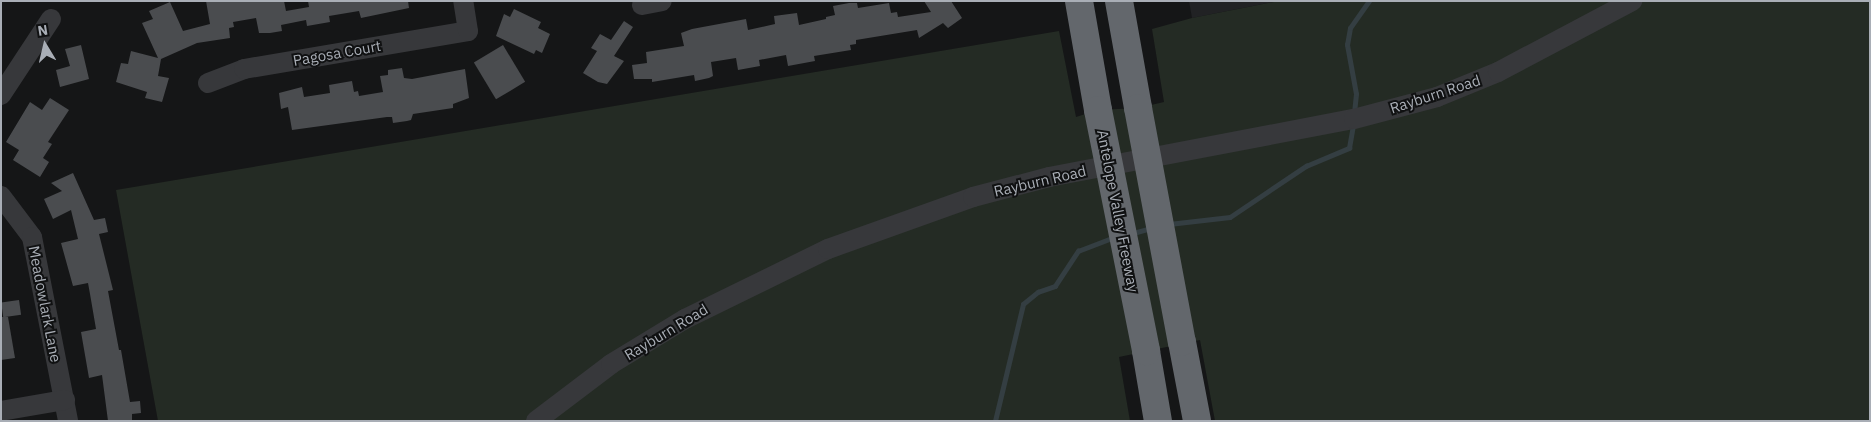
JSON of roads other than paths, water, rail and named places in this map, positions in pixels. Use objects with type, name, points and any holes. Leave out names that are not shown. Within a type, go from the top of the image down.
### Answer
[{"type":"highway","name":"Antelope Valley Freeway","points":[[1079,1],[1158,421]]},
{"type":"highway","points":[[1119,1],[1197,421]]},
{"type":"street","name":"Pagosa Court","points":[[208,83],[244,69],[468,31],[463,1]]},
{"type":"street","points":[[642,5],[662,1]]},
{"type":"street","name":"Rayburn Road","points":[[536,421],[612,364],[685,319],[762,278],[836,246],[973,197],[1049,177],[1346,120],[1437,97],[1498,72],[1632,1]]},
{"type":"street","points":[[1,95],[51,19]]},
{"type":"street","name":"Meadowlark Lane","points":[[1,196],[32,237],[68,421]]},
{"type":"street","points":[[1,411],[65,400]]},
{"type":"waterway","points":[[1354,113],[1356,94],[1347,45],[1350,28],[1369,1]]},
{"type":"waterway","points":[[1169,224],[1230,217],[1306,166],[1349,148],[1353,126]]},
{"type":"waterway","points":[[1133,233],[1152,228]]},
{"type":"waterway","points":[[995,421],[1023,304],[1038,292],[1055,286],[1078,251],[1115,237]]}]
